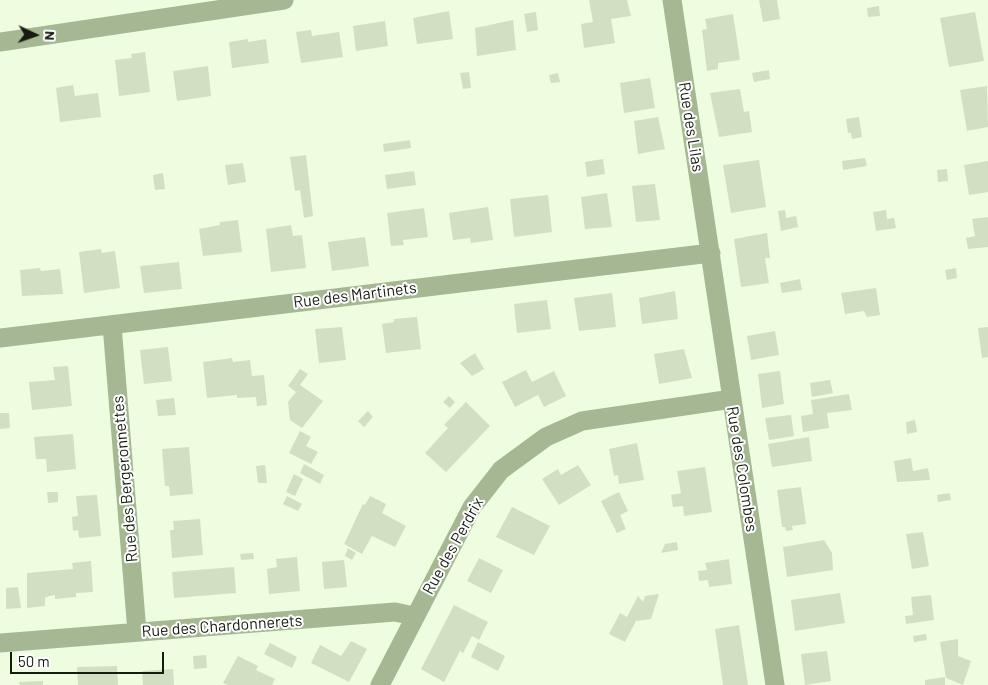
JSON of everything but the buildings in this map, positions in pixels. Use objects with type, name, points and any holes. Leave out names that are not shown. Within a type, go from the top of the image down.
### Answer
[{"type":"street","points":[[0,42],[284,0]]},
{"type":"street","name":"Rue des Lilas","points":[[672,0],[710,253]]},
{"type":"street","name":"Rue des Martinets","points":[[0,338],[710,253]]},
{"type":"street","name":"Rue des Colombes","points":[[710,253],[775,685]]},
{"type":"street","name":"Rue des Bergeronnettes","points":[[112,325],[137,632]]},
{"type":"street","name":"Rue des Perdrix","points":[[380,685],[472,507],[501,470],[546,437],[582,421],[732,399]]},
{"type":"street","name":"Rue des Chardonnerets","points":[[0,643],[395,612],[414,616]]}]
